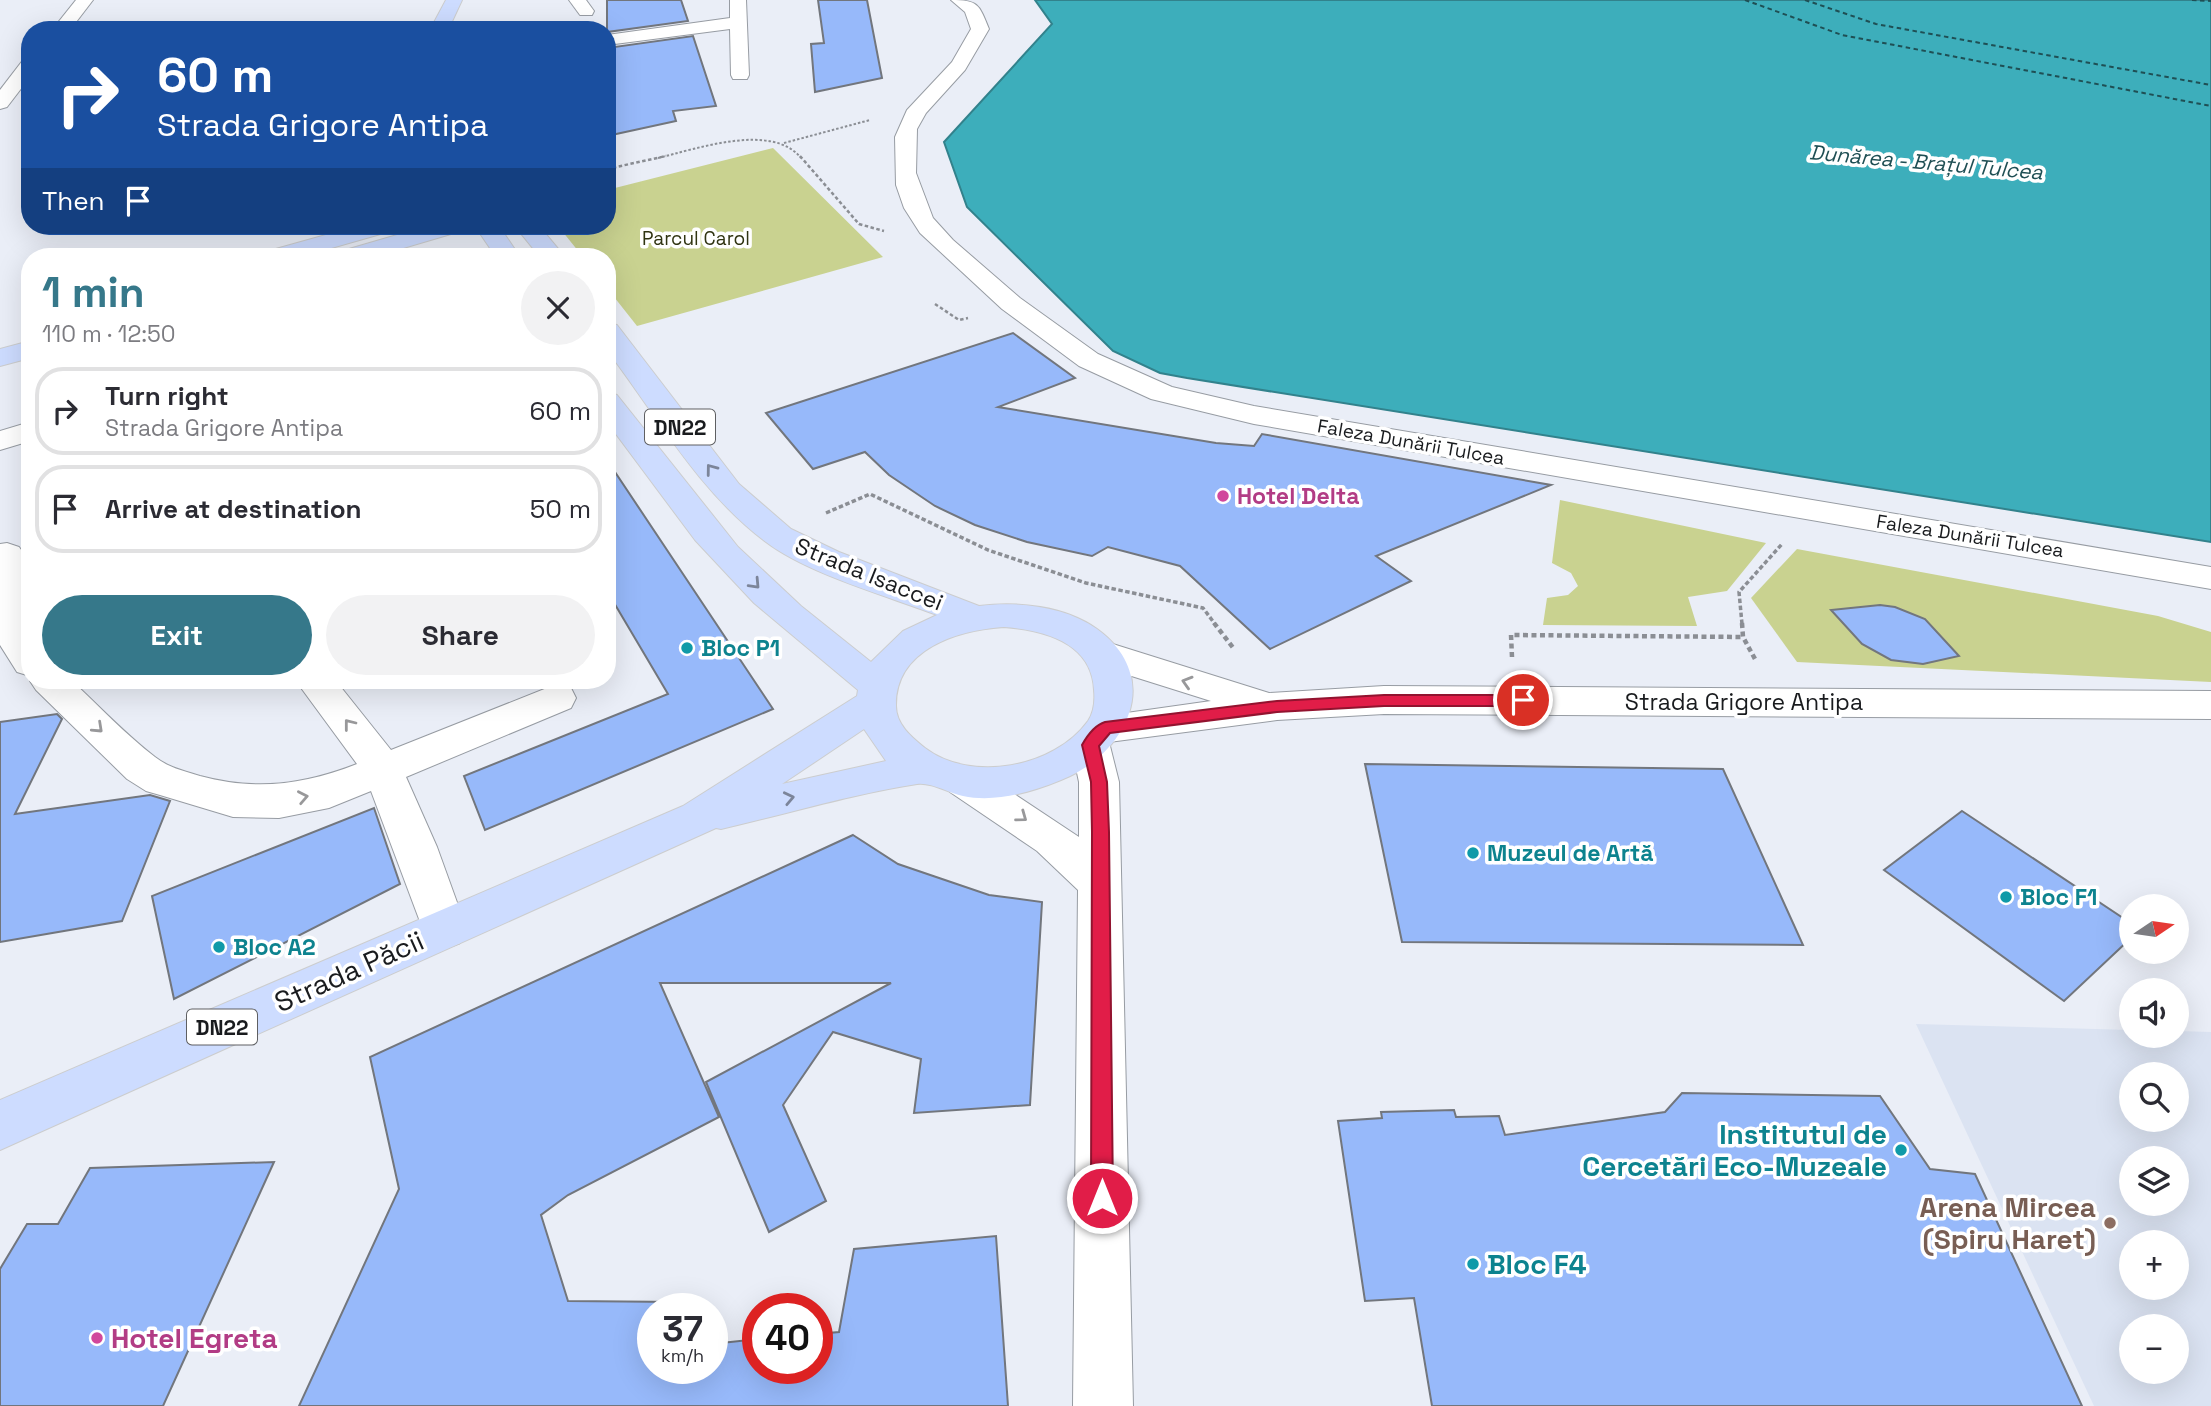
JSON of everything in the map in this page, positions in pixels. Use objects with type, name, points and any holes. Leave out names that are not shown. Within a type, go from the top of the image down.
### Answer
[{"type":"main road","points":[[444,21],[454,0]]},
{"type":"main road","points":[[306,248],[351,235]]},
{"type":"main road","points":[[377,248],[422,235]]},
{"type":"main road","points":[[0,336],[21,330]]},
{"type":"main road","name":"Strada Isaccei","points":[[616,343],[727,491],[773,531],[827,560],[975,617]]},
{"type":"main road","points":[[0,358],[21,352]]},
{"type":"main road","name":"DN22","points":[[616,413],[708,534],[766,595],[877,694]]},
{"type":"main road","points":[[975,617],[1032,617],[1082,636],[1100,653],[1111,671],[1115,693],[1112,710],[1098,737],[1056,768],[1045,772],[1011,781],[964,781],[922,768],[896,750],[880,727],[877,694],[888,666],[904,649],[949,623],[975,617]]},
{"type":"main road","name":"Strada Păcii","points":[[0,1125],[698,818],[877,694]]},
{"type":"main road","name":"Strada Păcii","points":[[698,818],[922,768]]},
{"type":"street","points":[[68,21],[85,0]]},
{"type":"street","points":[[738,0],[741,22],[740,75]]},
{"type":"street","name":"Faleza Dunării Tulcea","points":[[958,0],[973,10],[980,29],[961,64],[920,106],[905,136],[907,181],[915,205],[927,227],[1015,308],[1094,363],[1132,382],[1195,403],[2211,578]]},
{"type":"street","points":[[616,39],[741,22]]},
{"type":"street","points":[[1,100],[21,75]]},
{"type":"street","points":[[1,100],[21,96]]},
{"type":"street","points":[[0,441],[21,434]]},
{"type":"street","points":[[0,555],[7,554],[17,619]]},
{"type":"street","name":"Strada Grigore Antipa","points":[[1100,653],[1277,706]]},
{"type":"street","points":[[57,689],[141,768],[160,780],[233,801],[279,802],[330,792],[382,768],[557,698]]},
{"type":"street","points":[[321,689],[382,768],[416,847],[444,930]]},
{"type":"street","name":"Strada Grigore Antipa","points":[[1098,737],[1277,706],[1384,701],[2211,705]]},
{"type":"street","points":[[1098,737],[1103,1406]]},
{"type":"street","points":[[964,781],[1052,838],[1099,883]]},
{"type":"path","points":[[616,167],[729,142],[749,140],[783,143],[863,122]]},
{"type":"path","points":[[783,143],[795,150],[859,224],[949,249]]},
{"type":"path","points":[[825,514],[870,494],[1000,554],[1086,583],[1203,608],[1235,650]]},
{"type":"path","points":[[1780,546],[1739,592],[1743,637],[1780,702]]},
{"type":"path","points":[[1513,670],[1511,635],[1743,637]]},
{"type":"shaded area","name":"Arena Mircea (Spiru Haret)","points":[[1916,1024],[2119,1030],[2119,1048],[2189,1048],[2189,1031],[2211,1032],[2211,1406],[2094,1406]]},
{"type":"green space","name":"Parcul Carol","points":[[773,148],[883,257],[637,326],[616,299],[616,248],[576,248],[565,235],[616,235],[616,188]]},
{"type":"green space","points":[[1560,500],[1766,543],[1727,591],[1688,597],[1697,626],[1543,625],[1547,598],[1568,595],[1578,586],[1571,573],[1552,563]]},
{"type":"green space","points":[[1797,549],[2158,616],[2211,632],[2211,682],[1797,662],[1751,598]]},
{"type":"water","name":"Dunărea - Brațul Tulcea","points":[[1035,0],[2211,0],[2211,542],[1160,373],[1113,351],[967,207],[944,142],[1052,24]]},
{"type":"building","points":[[607,0],[681,0],[688,21],[616,31],[616,21],[607,21]]},
{"type":"building","points":[[818,0],[867,0],[882,78],[815,92],[811,44],[824,43]]},
{"type":"building","points":[[693,36],[716,106],[673,111],[676,121],[616,134],[616,47]]},
{"type":"building","name":"Hotel Delta","points":[[1013,333],[1075,378],[998,407],[1216,443],[1254,446],[1262,434],[1551,485],[1376,556],[1411,581],[1270,649],[1180,566],[1108,547],[1092,556],[1027,542],[975,525],[935,506],[889,475],[865,452],[813,469],[766,413]]},
{"type":"building","name":"Bloc P1","points":[[616,474],[773,709],[485,830],[464,776],[668,694],[616,606]]},
{"type":"building","points":[[1880,605],[1895,607],[1925,619],[1959,656],[1923,664],[1891,660],[1862,644],[1831,610]]},
{"type":"building","points":[[57,714],[62,719],[15,814],[150,795],[170,801],[122,921],[0,942],[0,722]]},
{"type":"building","points":[[1365,764],[1723,769],[1803,945],[1402,942]]},
{"type":"building","name":"Bloc A2","points":[[374,808],[400,884],[174,999],[152,896]]},
{"type":"building","name":"Bloc F1","points":[[1962,811],[2119,915],[2119,949],[2064,1001],[1884,870]]},
{"type":"building","points":[[853,835],[898,864],[989,895],[1042,902],[1030,1105],[914,1113],[921,1059],[833,1032],[783,1105],[826,1201],[769,1232],[706,1082],[891,983],[660,983],[719,1117],[568,1195],[541,1215],[568,1301],[637,1302],[637,1384],[728,1384],[728,1342],[742,1341],[742,1384],[833,1384],[833,1333],[839,1332],[854,1249],[996,1236],[1008,1406],[299,1406],[399,1189],[370,1057]]},
{"type":"building","points":[[1682,1093],[1880,1096],[1930,1169],[1975,1174],[2082,1406],[1432,1406],[1414,1298],[1365,1301],[1338,1121],[1382,1118],[1381,1112],[1454,1110],[1456,1117],[1499,1116],[1505,1135],[1665,1112]]},
{"type":"building","name":"Hotel Egreta","points":[[274,1162],[163,1406],[0,1406],[0,1269],[27,1224],[58,1224],[90,1168]]},
{"type":"ferry route","points":[[1745,0],[1842,35],[2211,106]]},
{"type":"ferry route","points":[[1805,0],[1876,24],[2211,85]]},
{"type":"ferry route","points":[[2192,0],[2211,1]]},
{"type":"place","name":"Hotel Delta","points":[[1223,496]]},
{"type":"place","name":"Bloc P1","points":[[687,648]]},
{"type":"place","name":"Muzeul de Artă","points":[[1473,853]]},
{"type":"place","name":"Bloc F1","points":[[2006,897]]},
{"type":"place","name":"Bloc A2","points":[[219,947]]},
{"type":"place","name":"Institutul de Cercetări Eco-Muzeale","points":[[1901,1150]]},
{"type":"place","name":"Arena Mircea (Spiru Haret)","points":[[2110,1223]]},
{"type":"place","name":"Bloc F4","points":[[1473,1264]]},
{"type":"place","name":"Hotel Egreta","points":[[97,1338]]},
{"type":"route","points":[[1102,1198],[1099,782],[1091,745],[1105,728],[1277,706],[1384,701],[1523,700]]}]
